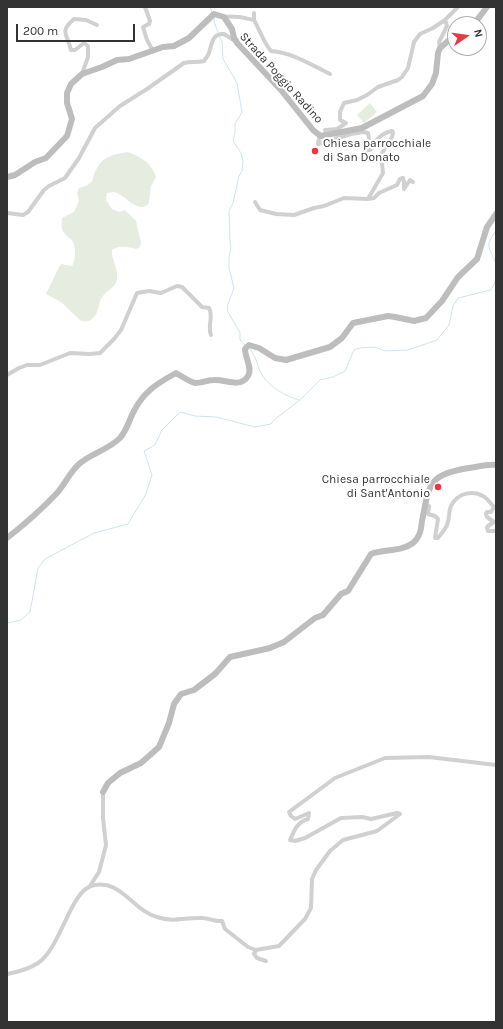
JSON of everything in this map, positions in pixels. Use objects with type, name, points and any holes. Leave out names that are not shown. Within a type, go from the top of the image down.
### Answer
[{"type":"street","points":[[145,7],[150,21],[149,24],[144,27],[144,30],[150,47],[152,49],[157,49]]},
{"type":"street","points":[[368,199],[383,173],[381,155],[392,137],[392,131],[380,136],[373,143],[370,150],[366,147],[369,139],[368,133],[363,132],[352,132],[318,144],[325,130],[337,129],[346,123],[340,120],[340,112],[344,103],[356,100],[367,95],[378,87],[402,77],[408,68],[416,38],[420,34],[445,20],[458,7]]},
{"type":"street","points":[[480,16],[487,7]]},
{"type":"street","points":[[254,13],[254,20],[262,33],[266,46],[271,51],[288,54],[297,59],[304,60],[330,74]]},
{"type":"street","points":[[7,177],[15,175],[35,162],[46,158],[66,136],[72,118],[67,103],[67,93],[71,84],[82,74],[102,68],[117,60],[129,59],[157,49],[174,46],[189,38],[201,29],[213,15],[240,17],[254,20]]},
{"type":"street","points":[[224,17],[232,29],[234,38],[238,44]]},
{"type":"street","points":[[82,74],[88,57],[88,46],[84,43],[75,50],[71,50],[64,31],[65,27],[74,19],[86,20],[97,25]]},
{"type":"street","points":[[440,48],[439,42],[447,26],[445,20]]},
{"type":"street","name":"Strada Poggio Radino","points":[[7,213],[23,215],[28,212],[44,190],[65,178],[79,158],[95,128],[99,124],[120,106],[184,63],[190,61],[196,63],[204,61],[209,54],[212,40],[219,34],[231,38],[238,44],[281,90],[315,133],[321,136],[352,132],[370,126],[422,96],[430,86],[436,73],[440,48]]},
{"type":"street","points":[[440,48],[447,42]]},
{"type":"street","points":[[256,202],[260,210],[294,215],[344,198],[374,198],[379,193],[397,185],[400,179],[403,178],[404,189],[410,180],[414,182]]},
{"type":"street","points":[[7,538],[41,510],[81,463],[111,446],[119,439],[125,432],[134,411],[145,394],[163,380],[176,373],[194,383],[218,380],[236,384],[242,382],[248,377],[251,368],[245,357],[247,347],[259,348],[275,358],[286,360],[330,347],[342,338],[354,323],[388,316],[395,316],[414,321],[426,318],[442,301],[458,277],[477,259],[487,227],[496,214]]},
{"type":"street","points":[[7,375],[23,366],[40,365],[70,353],[100,353],[121,330],[137,293],[148,291],[161,293],[177,286],[182,287],[202,307],[209,308],[211,317],[209,331],[211,335]]},
{"type":"street","points":[[7,974],[19,971],[39,962],[55,943],[79,896],[90,886],[99,872],[106,845],[103,818],[103,792],[108,783],[120,773],[141,763],[159,747],[169,723],[174,704],[181,694],[194,690],[215,674],[230,658],[270,648],[284,642],[315,618],[323,615],[341,594],[348,591],[371,554],[406,547],[414,543],[421,533],[425,503],[430,485],[443,475],[457,470],[496,464]]},
{"type":"street","points":[[425,503],[429,506],[428,514],[435,516],[438,519],[435,538],[438,538],[448,524],[448,515],[452,503],[463,494],[475,493],[484,496],[495,508],[492,512],[487,512],[486,516],[494,522],[487,528],[489,531],[496,531]]},
{"type":"street","points":[[90,886],[106,885],[114,887],[141,909],[155,917],[178,921],[200,917],[209,918],[215,922],[222,921],[225,929],[248,947],[256,950],[279,946],[305,919],[310,908],[312,879],[316,870],[330,851],[343,840],[377,831],[400,814],[397,813],[371,819],[362,817],[341,818],[305,838],[295,841],[290,840],[298,825],[304,820],[308,819],[309,813],[295,819],[289,812],[341,775],[385,758],[429,757],[496,765]]},
{"type":"street","points":[[256,950],[254,954],[257,958],[266,961]]},
{"type":"shaded area","points":[[370,103],[377,112],[364,123],[357,115]]},
{"type":"shaded area","points":[[128,152],[149,164],[154,172],[156,177],[151,186],[149,203],[140,207],[131,203],[118,193],[113,192],[107,193],[106,200],[112,209],[120,212],[125,210],[136,221],[141,243],[140,247],[136,249],[121,247],[112,250],[112,257],[117,273],[115,284],[103,296],[94,317],[90,321],[81,321],[61,302],[46,294],[61,264],[72,266],[74,260],[74,246],[72,240],[63,230],[62,218],[74,212],[79,201],[77,193],[79,188],[91,183],[99,164],[102,161],[119,153]]},
{"type":"waterway","points":[[210,7],[212,12]]},
{"type":"waterway","points":[[214,17],[218,33]]},
{"type":"waterway","points":[[219,36],[222,41],[223,59],[237,83],[242,112],[235,124],[233,141],[241,153],[243,161],[242,171],[239,176],[233,203],[229,211],[231,248],[229,268],[234,288],[227,307],[228,312],[240,333],[240,340],[246,346]]},
{"type":"waterway","points":[[496,231],[489,245],[496,265]]},
{"type":"waterway","points":[[7,623],[21,620],[30,612],[38,568],[45,559],[94,533],[128,524],[146,494],[152,475],[144,451],[155,445],[162,430],[180,412],[195,416],[216,417],[255,427],[271,424],[300,400],[320,380],[333,377],[345,371],[354,350],[359,348],[374,347],[386,351],[408,350],[437,340],[449,325],[453,306],[458,298],[491,290],[496,280]]},
{"type":"waterway","points":[[250,349],[265,380],[284,394],[299,400]]},
{"type":"place","name":"Chiesa parrocchiale di San Donato","points":[[315,151]]},
{"type":"place","name":"Chiesa parrocchiale di Sant'Antonio","points":[[438,487]]}]
